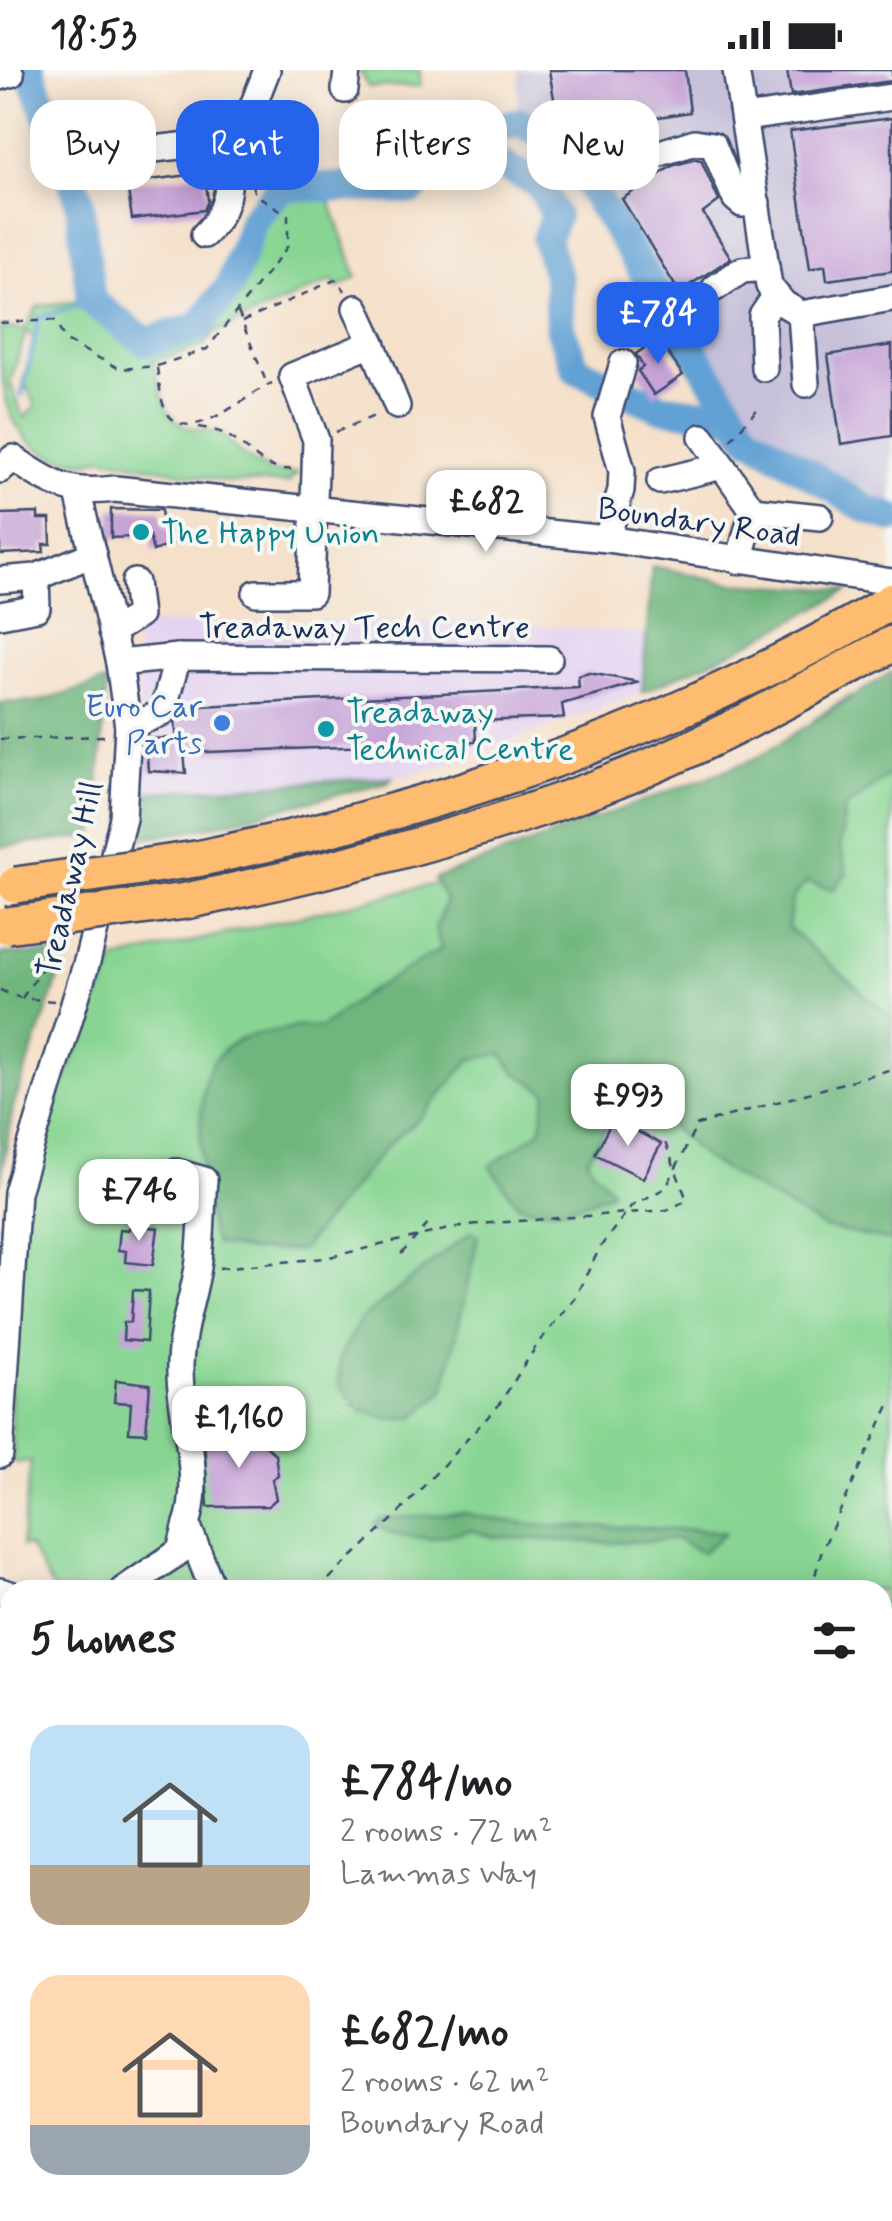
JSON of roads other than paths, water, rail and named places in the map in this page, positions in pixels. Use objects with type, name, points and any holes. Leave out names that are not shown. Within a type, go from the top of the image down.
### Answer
[{"type":"highway","points":[[8,886],[196,859],[287,840],[500,782],[656,722],[892,600]]},
{"type":"highway","points":[[3,925],[186,900],[356,861],[599,787],[720,734],[892,644]]},
{"type":"street","points":[[255,100],[267,70]]},
{"type":"street","points":[[736,70],[769,286],[801,314],[806,384]]},
{"type":"street","points":[[744,118],[892,97]]},
{"type":"street","points":[[660,153],[694,142],[713,145],[735,198],[742,204],[757,204]]},
{"type":"street","points":[[204,235],[221,218],[228,190]]},
{"type":"street","points":[[715,288],[742,270],[766,268]]},
{"type":"street","points":[[764,368],[762,316],[776,294]]},
{"type":"street","points":[[801,314],[892,298]]},
{"type":"street","points":[[356,308],[397,406]]},
{"type":"street","points":[[256,594],[311,593],[316,440],[292,376],[372,343]]},
{"type":"street","points":[[607,540],[622,490],[622,472],[607,417],[623,363]]},
{"type":"street","points":[[702,437],[752,510],[739,560]]},
{"type":"street","points":[[4,457],[78,493]]},
{"type":"street","points":[[660,481],[722,466]]},
{"type":"street","name":"Boundary Road","points":[[78,493],[116,489],[607,540],[892,582]]},
{"type":"street","name":"Treadaway Hill","points":[[0,1455],[17,1192],[88,958],[123,818],[128,731],[119,663],[78,493]]},
{"type":"street","points":[[752,510],[820,518]]},
{"type":"street","points":[[0,580],[36,577],[92,554]]},
{"type":"street","points":[[0,616],[37,608],[36,577]]},
{"type":"street","points":[[111,632],[139,615],[135,582]]},
{"type":"street","name":"Treadaway Tech Centre","points":[[119,663],[178,656],[549,660]]},
{"type":"street","name":"Treadaway Tech Centre","points":[[128,731],[162,714],[178,656]]},
{"type":"street","points":[[138,1580],[180,1551],[194,1506],[180,1399],[183,1328],[198,1272],[204,1180],[176,1172]]},
{"type":"street","points":[[188,1524],[209,1580]]},
{"type":"waterway","points":[[30,70],[79,198],[91,301],[146,342],[198,327],[230,286],[253,220],[282,186],[413,189],[464,136],[519,122],[563,145],[747,435],[867,509],[892,518]]},
{"type":"waterway","points":[[507,168],[540,184],[555,216],[546,239],[558,279],[560,328],[576,369],[659,407],[736,417]]},
{"type":"waterway","points":[[22,395],[39,318],[91,301]]},
{"type":"place","name":"The Happy Union","points":[[141,532]]},
{"type":"place","name":"Euro Car Parts","points":[[222,723]]},
{"type":"place","name":"Treadaway Technical Centre","points":[[326,729]]}]
